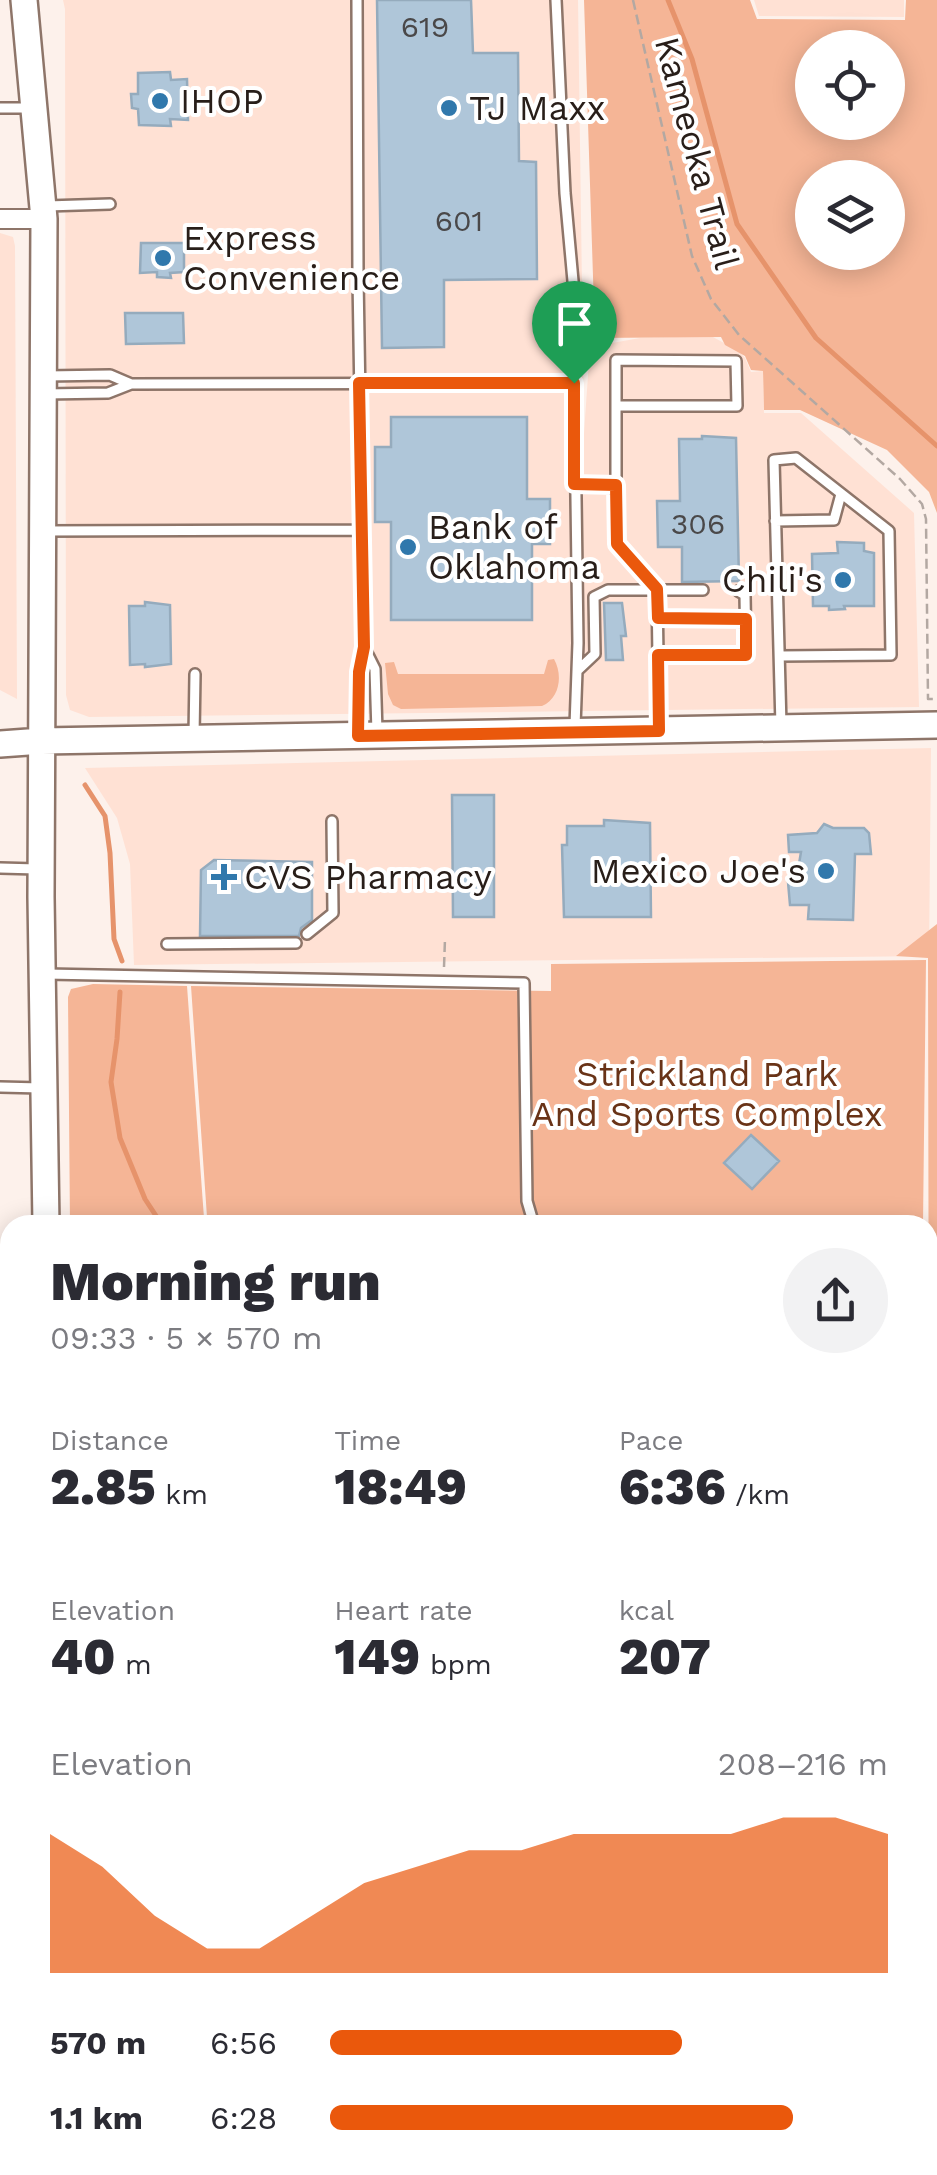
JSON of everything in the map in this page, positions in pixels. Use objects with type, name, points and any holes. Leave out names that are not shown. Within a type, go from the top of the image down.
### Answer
[{"type":"main road","points":[[24,0],[43,213],[41,869],[46,1215]]},
{"type":"main road","points":[[0,744],[937,725]]},
{"type":"street","points":[[0,219],[43,213]]},
{"type":"lane","points":[[358,0],[364,647],[359,672],[368,736]]},
{"type":"lane","points":[[556,0],[574,282],[578,643],[575,732]]},
{"type":"lane","points":[[0,108],[35,108]]},
{"type":"lane","points":[[43,213],[110,204]]},
{"type":"lane","points":[[616,406],[737,406],[736,361],[616,360],[616,406],[616,485],[617,544],[657,589],[659,731]]},
{"type":"lane","points":[[43,385],[110,374],[131,384]]},
{"type":"lane","points":[[43,385],[108,394],[131,384],[574,383]]},
{"type":"lane","points":[[780,656],[891,655],[889,530],[796,458],[774,460],[781,729]]},
{"type":"lane","points":[[574,484],[616,485]]},
{"type":"lane","points":[[775,521],[834,520],[841,494]]},
{"type":"lane","points":[[43,531],[362,530]]},
{"type":"lane","points":[[576,671],[595,654],[594,597],[608,590],[703,590]]},
{"type":"lane","points":[[658,655],[746,655],[745,595],[738,591]]},
{"type":"lane","points":[[658,618],[746,619]]},
{"type":"lane","points":[[364,647],[375,669],[368,736]]},
{"type":"lane","points":[[194,739],[195,674]]},
{"type":"lane","points":[[307,934],[333,913],[332,821]]},
{"type":"lane","points":[[0,868],[41,869]]},
{"type":"lane","points":[[167,944],[296,942]]},
{"type":"lane","points":[[42,974],[524,983],[527,1201],[531,1215]]},
{"type":"lane","points":[[0,1087],[44,1088]]},
{"type":"path","name":"Kameoka Trail","points":[[633,0],[692,256],[712,300],[739,335],[900,479],[922,504],[927,534],[928,699],[937,699]]},
{"type":"path","points":[[444,939],[444,970]]},
{"type":"shaded area","points":[[63,0],[578,0],[584,433],[590,347],[640,338],[711,336],[739,351],[751,372],[763,371],[764,413],[801,413],[914,513],[919,707],[89,717],[70,710],[66,695]]},
{"type":"shaded area","points":[[754,0],[904,0],[904,17],[759,16]]},
{"type":"shaded area","points":[[0,233],[13,237],[15,246],[17,699],[0,690]]},
{"type":"shaded area","points":[[931,748],[929,956],[134,965],[130,864],[117,818],[85,768]]},
{"type":"green space","points":[[584,0],[750,0],[757,19],[905,20],[906,0],[937,0],[937,513],[929,492],[887,450],[800,410],[764,410],[763,371],[751,370],[745,356],[725,345],[721,337],[595,338]]},
{"type":"green space","points":[[554,659],[558,686],[553,698],[542,706],[401,709],[393,705],[388,694],[385,663],[394,662],[398,674],[544,674],[548,660]]},
{"type":"green space","points":[[937,924],[937,1215],[928,1215],[928,958],[896,956]]},
{"type":"green space","name":"Strickland Park And Sports Complex","points":[[926,960],[923,1215],[207,1215],[191,986],[551,991],[551,964]]},
{"type":"green space","points":[[93,984],[187,986],[204,1215],[70,1215],[71,989]]},
{"type":"building","points":[[377,0],[471,0],[473,53],[518,53],[519,161],[536,162],[537,279],[444,280],[444,347],[382,348]]},
{"type":"building","name":"IHOP","points":[[170,72],[171,80],[187,79],[188,120],[170,119],[171,126],[139,125],[138,109],[132,108],[131,94],[138,94],[138,73]]},
{"type":"building","name":"Express Convenience","points":[[141,243],[184,243],[184,272],[170,273],[171,278],[157,277],[157,272],[140,273]]},
{"type":"building","points":[[125,313],[183,313],[184,343],[126,344]]},
{"type":"building","points":[[391,417],[527,417],[527,499],[550,499],[550,544],[532,544],[532,620],[391,620],[391,522],[375,522],[375,447],[391,447]]},
{"type":"building","points":[[736,438],[739,581],[682,582],[682,547],[658,547],[657,501],[680,501],[679,439]]},
{"type":"building","name":"Chili's","points":[[837,542],[864,543],[864,551],[874,553],[874,606],[829,610],[829,606],[813,606],[812,554],[838,553]]},
{"type":"building","points":[[145,602],[170,605],[171,664],[130,665],[129,606],[145,606]]},
{"type":"building","points":[[604,603],[622,603],[626,636],[621,636],[623,660],[606,660]]},
{"type":"building","points":[[452,795],[494,795],[494,917],[453,917]]},
{"type":"building","points":[[604,820],[650,823],[651,917],[564,917],[562,845],[567,845],[567,826],[604,826]]},
{"type":"building","name":"Mexico Joe's","points":[[824,824],[833,828],[864,828],[869,833],[871,854],[855,854],[853,920],[808,919],[809,905],[790,905],[788,882],[796,882],[801,852],[789,852],[788,835],[817,833]]},
{"type":"building","name":"CVS Pharmacy","points":[[214,860],[312,862],[312,920],[301,928],[299,936],[200,936],[201,870]]},
{"type":"building","points":[[751,1135],[779,1161],[752,1189],[724,1163]]},
{"type":"waterway","points":[[668,0],[692,59],[737,224],[816,338],[937,446]]},
{"type":"waterway","points":[[85,785],[105,816],[114,939],[122,961]]},
{"type":"waterway","points":[[120,992],[111,1082],[120,1138],[155,1215]]},
{"type":"place","name":"IHOP","points":[[160,101]]},
{"type":"place","name":"TJ Maxx","points":[[449,108]]},
{"type":"place","name":"Express Convenience","points":[[163,258]]},
{"type":"place","name":"Bank of Oklahoma","points":[[408,547]]},
{"type":"place","name":"Chili's","points":[[843,580]]},
{"type":"place","name":"Mexico Joe's","points":[[826,871]]},
{"type":"place","name":"CVS Pharmacy","points":[[224,877]]},
{"type":"route","points":[[359,383],[574,383],[574,484],[616,485],[617,544],[657,589],[658,618],[746,619],[746,655],[658,655],[659,731],[358,736],[359,672],[364,647],[359,383]]}]
